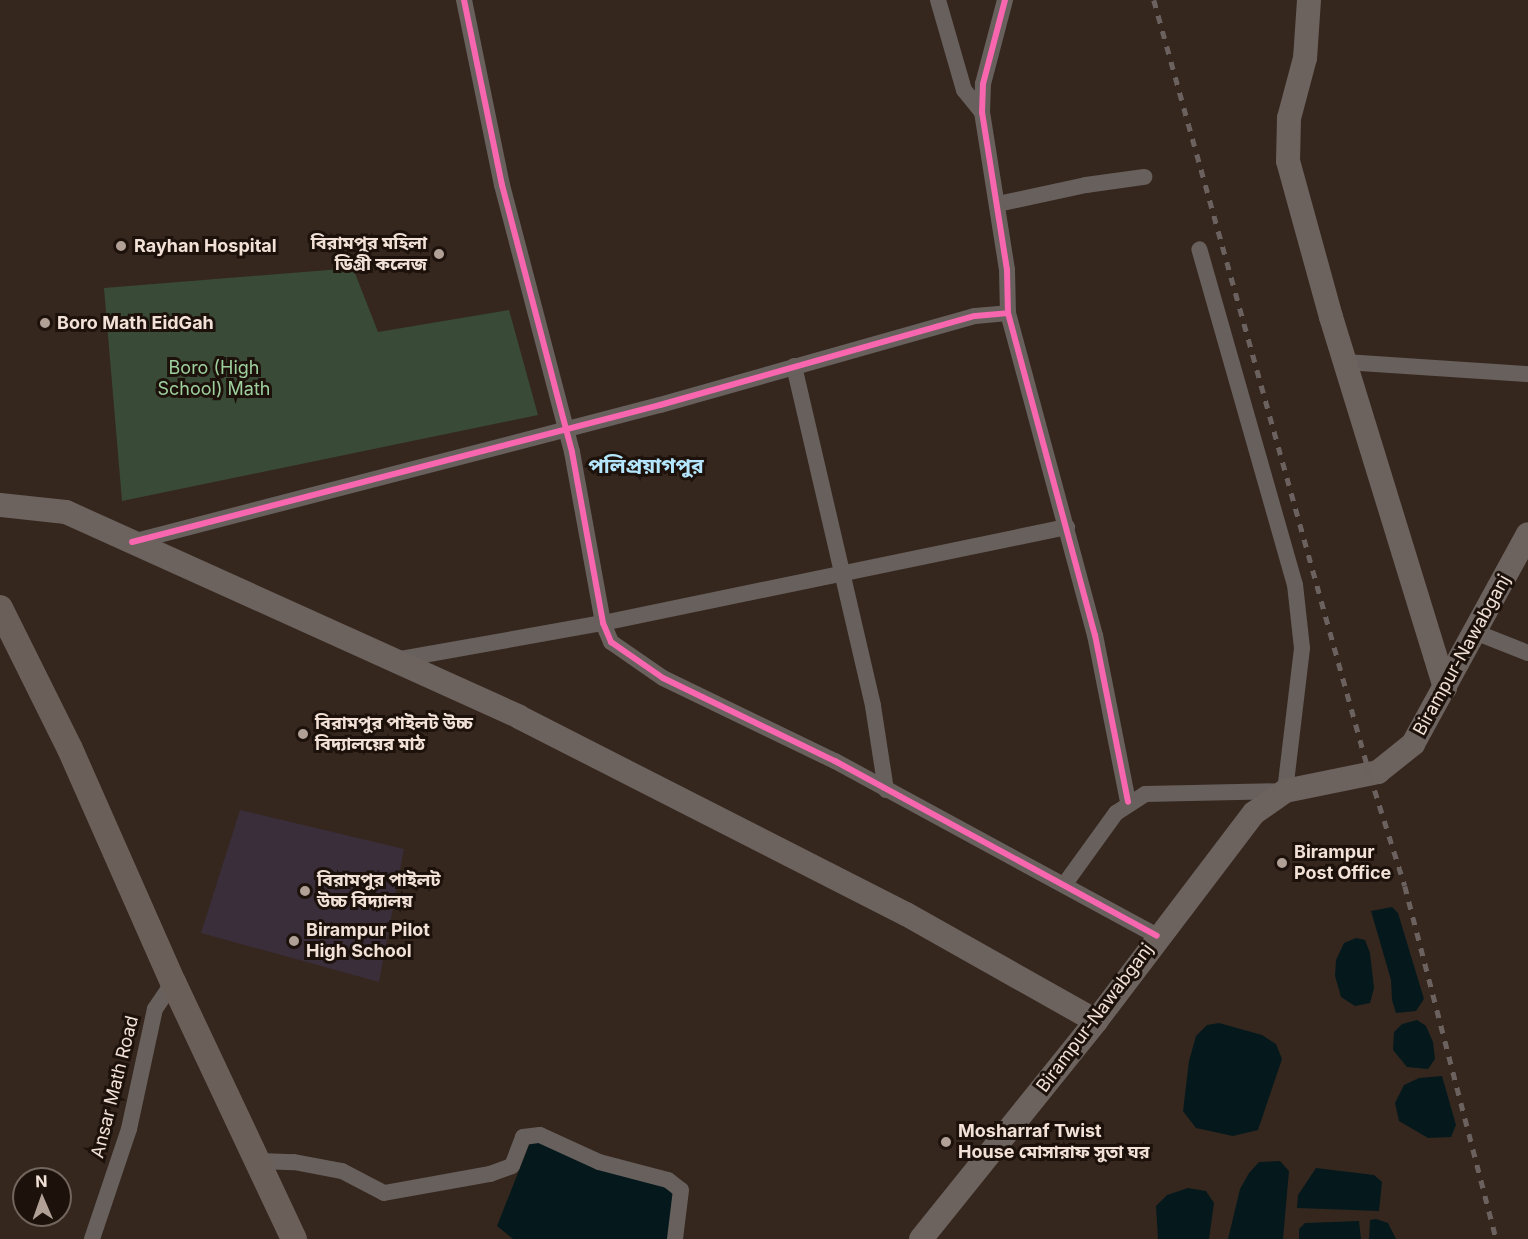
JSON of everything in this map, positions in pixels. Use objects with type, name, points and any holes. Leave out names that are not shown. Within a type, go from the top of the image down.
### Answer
[{"type":"main road","points":[[0,608],[70,749],[173,982],[298,1239]]},
{"type":"street","points":[[464,0],[502,185],[567,429],[603,623],[611,642],[663,678],[886,790],[1157,936]]},
{"type":"street","points":[[938,0],[964,90],[982,112]]},
{"type":"street","points":[[1005,0],[983,84],[982,112],[998,204],[1008,313],[1095,635],[1128,802]]},
{"type":"street","points":[[1309,0],[1305,58],[1289,118],[1288,161],[1345,362],[1445,688]]},
{"type":"street","points":[[998,204],[1086,185],[1144,177]]},
{"type":"street","points":[[1064,885],[1128,802],[1145,794],[1171,791],[1286,791],[1302,648],[1295,585],[1198,249]]},
{"type":"street","points":[[132,542],[567,429],[975,316],[1008,313]]},
{"type":"street","points":[[1345,362],[1528,374]]},
{"type":"street","points":[[794,366],[873,706],[886,790]]},
{"type":"street","points":[[0,505],[66,512],[519,717],[885,904],[1096,1021]]},
{"type":"street","points":[[391,661],[603,623],[1067,527]]},
{"type":"street","name":"Birampur-Nawabganj","points":[[921,1239],[1096,1021],[1157,936],[1254,813],[1286,791],[1367,776],[1395,761],[1413,744],[1528,534]]},
{"type":"street","points":[[1475,632],[1528,653]]},
{"type":"street","name":"Ansar Math Road","points":[[92,1239],[129,1129],[154,1009],[173,982]]},
{"type":"street","points":[[259,1161],[294,1162],[342,1172],[384,1193],[490,1174],[512,1166],[523,1137],[540,1135],[599,1162],[668,1180],[681,1190],[675,1239]]},
{"type":"shaded area","name":"বিরামপুর পাইলট উচ্চ বিদ্যালয়","points":[[240,810],[404,849],[379,982],[201,933]]},
{"type":"shaded area","points":[[1392,907],[1398,913],[1424,999],[1416,1011],[1396,1013],[1392,1000],[1391,980],[1371,911]]},
{"type":"shaded area","points":[[1356,938],[1365,940],[1370,953],[1374,988],[1370,1003],[1355,1006],[1341,997],[1335,976],[1336,960],[1344,943]]},
{"type":"shaded area","points":[[1417,1020],[1426,1026],[1433,1042],[1435,1059],[1428,1069],[1407,1067],[1393,1050],[1394,1032],[1402,1024]]},
{"type":"shaded area","points":[[1219,1023],[1262,1035],[1276,1044],[1282,1059],[1258,1130],[1233,1136],[1196,1128],[1183,1111],[1189,1061],[1196,1036],[1207,1025]]},
{"type":"shaded area","points":[[1442,1076],[1456,1125],[1451,1137],[1428,1138],[1399,1121],[1395,1103],[1404,1085],[1419,1078]]},
{"type":"shaded area","points":[[531,1140],[674,1187],[670,1239],[513,1239],[497,1226]]},
{"type":"shaded area","points":[[1280,1161],[1289,1171],[1283,1239],[1228,1239],[1240,1189],[1249,1173],[1259,1162]]},
{"type":"shaded area","points":[[1316,1168],[1374,1175],[1382,1182],[1379,1211],[1297,1208],[1298,1195]]},
{"type":"shaded area","points":[[1188,1188],[1206,1191],[1214,1203],[1209,1239],[1158,1239],[1156,1206],[1167,1195]]},
{"type":"shaded area","points":[[1376,1219],[1388,1223],[1396,1239],[1369,1239],[1370,1220]]},
{"type":"shaded area","points":[[1359,1221],[1361,1239],[1299,1239],[1299,1229],[1305,1223]]},
{"type":"green space","name":"Boro (High School) Math","points":[[353,268],[378,332],[509,310],[538,415],[122,501],[104,288]]},
{"type":"railway","points":[[1154,0],[1370,775],[1405,886],[1496,1239]]},
{"type":"cycle path","points":[[464,0],[502,185],[572,452],[603,623],[611,642],[663,678],[835,761],[1157,936]]},
{"type":"cycle path","points":[[1005,0],[983,84],[982,112],[1007,270],[1008,313],[1095,635],[1128,802]]},
{"type":"cycle path","points":[[132,542],[660,405],[975,316],[1008,313]]},
{"type":"place","name":"Rayhan Hospital","points":[[121,246]]},
{"type":"place","name":"বিরামপুর মহিলা ডিগ্রী কলেজ","points":[[439,254]]},
{"type":"place","name":"Boro Math EidGah","points":[[45,323]]},
{"type":"place","name":"বিরামপুর পাইলট উচ্চ বিদ্যালয়ের মাঠ","points":[[303,734]]},
{"type":"place","name":"Birampur Post Office","points":[[1282,863]]},
{"type":"place","name":"বিরামপুর পাইলট উচ্চ বিদ্যালয়","points":[[305,891]]},
{"type":"place","name":"Birampur Pilot High School","points":[[294,941]]},
{"type":"place","name":"Mosharraf Twist House মোসারাফ সুতা ঘর","points":[[946,1142]]},
{"type":"district","name":"পলিপ্রয়াগপুর","points":[[646,466]]}]
